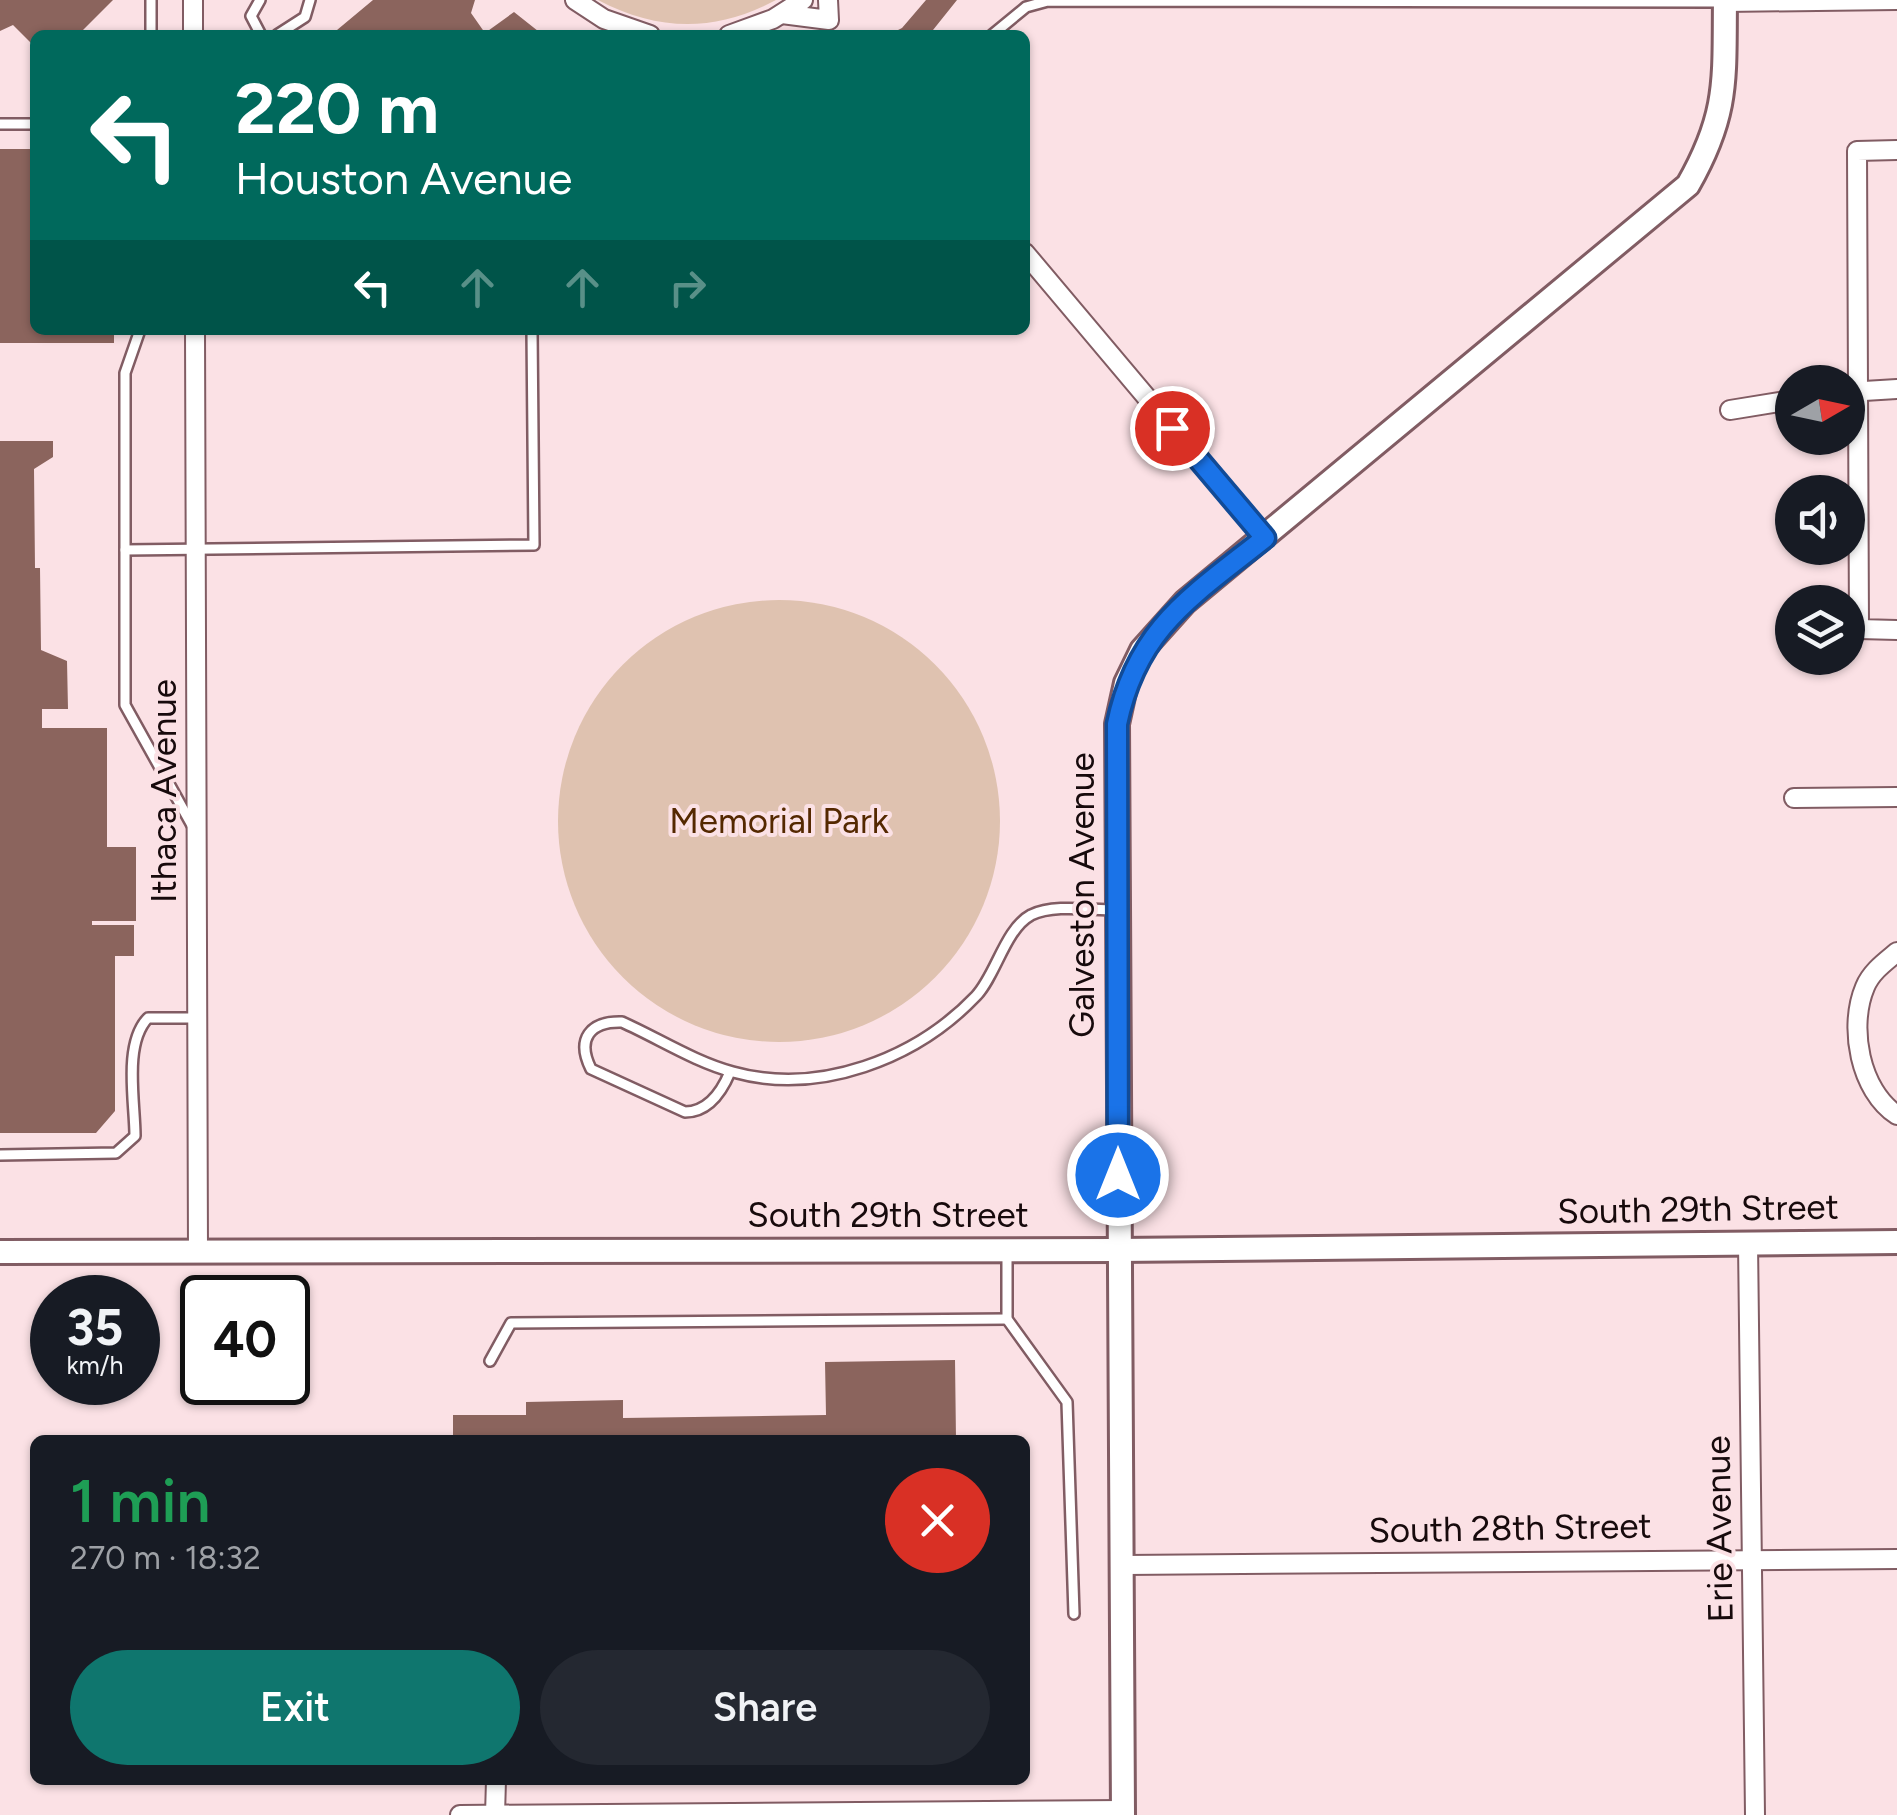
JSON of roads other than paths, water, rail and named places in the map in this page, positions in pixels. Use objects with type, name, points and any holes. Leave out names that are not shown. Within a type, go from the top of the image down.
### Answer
[{"type":"street","points":[[193,0],[193,30]]},
{"type":"street","points":[[574,0],[617,30]]},
{"type":"street","points":[[741,30],[781,14],[802,0]]},
{"type":"street","points":[[828,0],[829,20],[838,30]]},
{"type":"street","points":[[1725,1],[1897,0]]},
{"type":"street","name":"Galveston Avenue","points":[[1123,1813],[1125,1565],[1118,1250],[1117,724],[1126,683],[1142,650],[1185,602],[1688,185],[1717,128],[1724,92],[1725,1]]},
{"type":"street","points":[[781,14],[829,20]]},
{"type":"street","points":[[1854,365],[1857,151],[1897,150]]},
{"type":"street","points":[[1030,259],[1265,538]]},
{"type":"street","name":"Ithaca Avenue","points":[[194,335],[198,1252]]},
{"type":"street","points":[[1865,390],[1897,389]]},
{"type":"street","points":[[1730,410],[1775,403]]},
{"type":"street","points":[[1856,455],[1860,629],[1897,630]]},
{"type":"street","points":[[1794,798],[1897,798]]},
{"type":"street","points":[[1897,952],[1866,984],[1856,1019],[1861,1056],[1878,1103],[1897,1115]]},
{"type":"street","name":"South 29th Street","points":[[0,1252],[1118,1250],[1897,1242]]},
{"type":"street","name":"Erie Avenue","points":[[1748,1243],[1755,1815]]},
{"type":"street","name":"South 28th Street","points":[[1125,1565],[1897,1558]]},
{"type":"street","points":[[496,1785],[496,1815]]},
{"type":"street","points":[[460,1815],[1123,1813]]},
{"type":"lane","points":[[151,0],[151,30]]},
{"type":"lane","points":[[258,30],[251,16],[260,0]]},
{"type":"lane","points":[[285,30],[305,17],[310,0]]},
{"type":"lane","points":[[998,30],[1026,7],[1048,1],[1725,1]]},
{"type":"lane","points":[[0,124],[30,124]]},
{"type":"lane","points":[[138,335],[125,373],[125,705],[196,834]]},
{"type":"lane","points":[[125,550],[534,545],[532,335]]},
{"type":"lane","points":[[730,1072],[710,1102],[696,1112],[685,1112],[591,1069],[584,1055],[585,1038],[592,1027],[602,1022],[622,1022],[730,1072],[798,1078],[889,1060],[931,1034],[974,998],[1028,916],[1047,910],[1117,910]]},
{"type":"lane","points":[[0,1155],[116,1154],[135,1136],[134,1044],[140,1027],[148,1018],[197,1018]]},
{"type":"lane","points":[[1007,1249],[1007,1319],[1067,1402],[1074,1614]]},
{"type":"lane","points":[[490,1361],[511,1323],[1007,1319]]},
{"type":"park label","name":"Memorial Park","points":[[779,821]]}]
